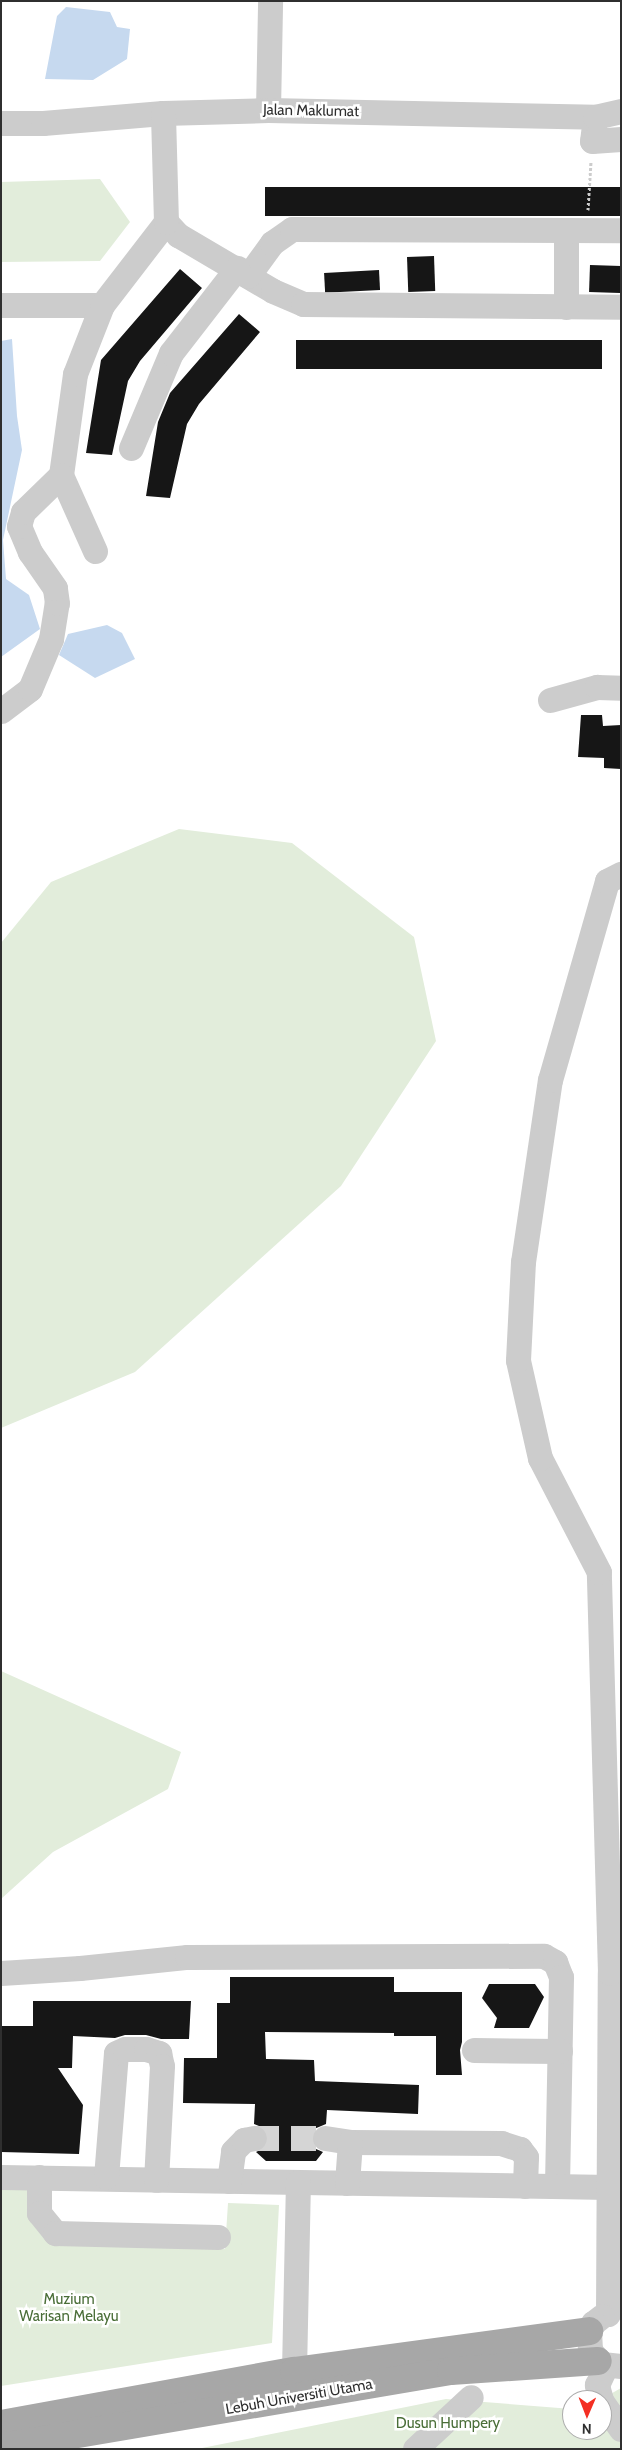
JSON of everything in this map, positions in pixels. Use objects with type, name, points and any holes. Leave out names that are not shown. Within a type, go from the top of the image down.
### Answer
[{"type":"main road","name":"Lebuh Universiti Utama","points":[[1,2424],[611,2317]]},
{"type":"main road","name":"Lebuh Universiti Utama","points":[[1,2446],[451,2371],[608,2364]]},
{"type":"street","points":[[268,110],[270,1]]},
{"type":"street","name":"Jalan Maklumat","points":[[1,123],[43,123],[163,113],[268,110],[593,129],[621,111]]},
{"type":"street","points":[[95,551],[61,475],[75,374],[102,306],[166,222],[163,113]]},
{"type":"street","points":[[593,129],[621,139]]},
{"type":"street","points":[[166,222],[178,235],[273,291],[303,304],[621,308]]},
{"type":"street","points":[[131,448],[171,353],[243,272],[272,243],[292,229],[621,230]]},
{"type":"street","points":[[566,307],[576,230]]},
{"type":"street","points":[[1,305],[102,306]]},
{"type":"street","points":[[1,711],[30,689],[51,640],[57,603],[54,588],[30,552],[19,526],[23,512],[61,475]]},
{"type":"street","points":[[550,700],[596,687],[621,688]]},
{"type":"street","points":[[599,2390],[597,2385],[608,2364],[590,2351],[611,2317],[610,1973],[599,1572],[540,1458],[518,1360],[523,1262],[550,1080],[607,880],[621,874]]},
{"type":"street","points":[[1,1974],[187,1957],[544,1956],[555,1962],[561,1977],[558,2186]]},
{"type":"street","points":[[106,2177],[116,2053],[125,2049],[146,2049],[159,2052],[162,2066],[156,2180]]},
{"type":"street","points":[[474,2050],[560,2051]]},
{"type":"street","points":[[229,2181],[233,2151],[244,2140],[254,2138]]},
{"type":"street","points":[[326,2138],[350,2142],[501,2144],[520,2149],[526,2157],[524,2186]]},
{"type":"street","points":[[347,2183],[350,2142]]},
{"type":"street","points":[[1,2177],[106,2177],[156,2180],[610,2187]]},
{"type":"street","points":[[39,2177],[38,2213],[55,2233],[218,2237]]},
{"type":"street","points":[[294,2372],[298,2182]]},
{"type":"street","points":[[415,2449],[472,2397]]},
{"type":"street","points":[[612,2416],[621,2429]]},
{"type":"path","points":[[576,230],[593,129]]},
{"type":"green space","points":[[100,179],[130,222],[100,261],[1,262],[1,182]]},
{"type":"green space","points":[[179,829],[292,843],[414,937],[436,1041],[341,1186],[135,1372],[1,1428],[1,943],[51,882]]},
{"type":"green space","points":[[1,1671],[181,1752],[168,1789],[53,1852],[1,1899]]},
{"type":"green space","name":"Muzium Warisan Melayu","points":[[1,2187],[31,2188],[49,2239],[225,2249],[228,2203],[279,2205],[272,2343],[1,2386]]},
{"type":"green space","name":"Dusun Humpery","points":[[621,2388],[621,2449],[197,2449],[446,2399],[562,2408],[562,2440],[612,2440],[612,2393]]},
{"type":"water","points":[[66,7],[110,12],[117,27],[130,29],[127,59],[93,80],[45,79],[57,16]]},
{"type":"water","points":[[12,339],[17,416],[22,450],[3,540],[6,579],[29,595],[40,629],[1,657],[1,341]]},
{"type":"water","points":[[107,625],[122,633],[135,659],[95,678],[59,655],[68,634]]},
{"type":"building","points":[[265,187],[621,187],[621,216],[265,216]]},
{"type":"building","points":[[434,256],[435,291],[408,292],[407,257]]},
{"type":"building","points":[[590,265],[621,266],[620,293],[589,292]]},
{"type":"building","points":[[180,269],[202,288],[140,361],[128,381],[112,455],[86,453],[101,360]]},
{"type":"building","points":[[379,270],[380,290],[325,293],[324,273]]},
{"type":"building","points":[[239,314],[260,332],[199,404],[187,424],[170,498],[146,496],[158,422],[170,393]]},
{"type":"building","points":[[296,340],[602,340],[602,369],[296,369]]},
{"type":"building","points":[[581,715],[602,715],[603,726],[621,725],[621,769],[604,768],[604,758],[578,757]]},
{"type":"building","points":[[230,1977],[394,1977],[394,1992],[462,1992],[462,2042],[460,2050],[462,2075],[436,2075],[436,2036],[394,2036],[394,2033],[265,2032],[266,2059],[314,2060],[315,2081],[419,2085],[418,2114],[327,2110],[326,2124],[314,2129],[311,2135],[311,2143],[316,2149],[323,2152],[316,2161],[266,2161],[256,2152],[264,2148],[268,2136],[264,2128],[254,2124],[255,2104],[183,2103],[184,2058],[217,2058],[217,2003],[230,2003]]},
{"type":"building","points":[[489,1984],[535,1984],[544,1997],[529,2028],[494,2028],[497,2018],[482,1998]]},
{"type":"building","points":[[33,2001],[191,2001],[189,2039],[161,2039],[146,2035],[125,2035],[115,2038],[73,2036],[72,2068],[58,2068],[83,2105],[79,2154],[1,2152],[1,2026],[33,2026]]},
{"type":"tunnel","points":[[254,2138],[325,2138]]}]
